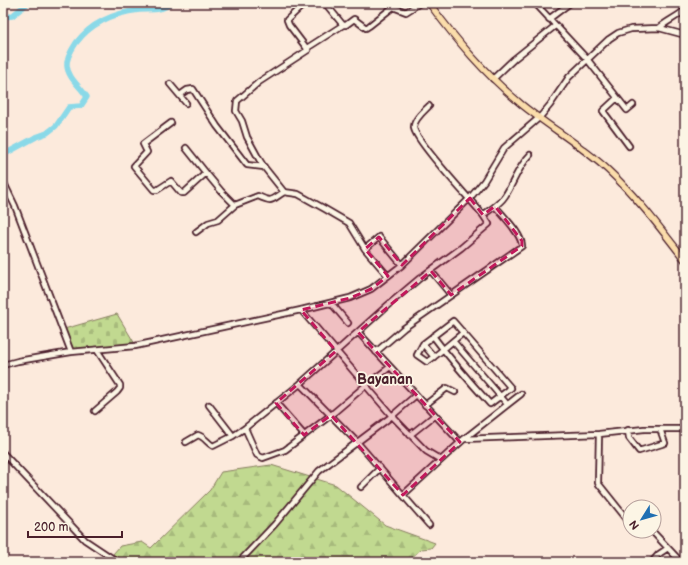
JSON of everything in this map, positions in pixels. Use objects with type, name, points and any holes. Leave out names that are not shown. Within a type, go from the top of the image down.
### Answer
[{"type":"main road","points":[[429,3],[478,65],[522,105],[588,153],[619,181],[643,206],[685,260]]},
{"type":"street","points":[[305,3],[287,20],[307,48]]},
{"type":"street","points":[[325,3],[343,25]]},
{"type":"street","points":[[284,192],[264,167],[247,137],[242,121],[236,110],[237,101],[258,82],[301,56],[308,50],[307,48],[343,25],[346,25],[354,18],[366,28],[393,7],[406,12],[420,3]]},
{"type":"street","points":[[535,3],[555,26],[587,58],[627,110],[634,105]]},
{"type":"street","points":[[549,19],[570,3]]},
{"type":"street","points":[[659,28],[685,10]]},
{"type":"street","points":[[493,78],[555,26]]},
{"type":"street","points":[[3,365],[71,352],[135,346],[331,303],[350,298],[371,289],[402,265],[470,198],[484,181],[504,148],[540,117],[569,77],[587,58],[618,33],[632,29],[659,28],[685,34]]},
{"type":"street","points":[[170,84],[186,103]]},
{"type":"street","points":[[180,95],[187,90],[193,89],[217,126],[247,165],[264,167]]},
{"type":"street","points":[[618,98],[603,111],[629,146]]},
{"type":"street","points":[[186,442],[198,435],[202,436],[213,446],[245,428],[300,384],[388,305],[461,248],[488,224],[470,198],[438,163],[417,135],[414,128],[415,122],[429,106]]},
{"type":"street","points":[[171,123],[144,144],[146,152],[134,166],[154,190],[171,181],[181,193],[184,193],[206,173]]},
{"type":"street","points":[[186,148],[221,191],[235,205]]},
{"type":"street","points":[[483,215],[495,206],[505,195],[522,162],[530,155]]},
{"type":"street","points":[[3,181],[15,206],[71,352]]},
{"type":"street","points":[[196,232],[208,223],[218,220],[235,205],[258,196],[267,201],[271,201],[284,192],[298,194],[326,209],[348,224],[365,249],[388,276]]},
{"type":"street","points":[[376,352],[404,328],[522,246],[522,240],[516,231],[495,206]]},
{"type":"street","points":[[365,249],[379,237],[402,265]]},
{"type":"street","points":[[431,270],[451,295]]},
{"type":"street","points":[[331,303],[348,323]]},
{"type":"street","points":[[301,310],[392,416],[426,450],[441,460]]},
{"type":"street","points":[[433,336],[443,349],[490,404],[511,388],[453,321],[433,336],[423,344],[417,356],[427,362],[434,357],[443,349],[463,333]]},
{"type":"street","points":[[358,332],[434,415],[462,440],[599,434],[628,430],[685,429]]},
{"type":"street","points":[[453,341],[507,404]]},
{"type":"street","points":[[423,344],[434,357]]},
{"type":"street","points":[[95,411],[117,392],[120,385],[97,350]]},
{"type":"street","points":[[245,428],[257,455],[263,458],[285,450],[390,367]]},
{"type":"street","points":[[300,384],[357,442],[429,525]]},
{"type":"street","points":[[425,405],[447,388],[455,392]]},
{"type":"street","points":[[403,494],[462,440],[521,394]]},
{"type":"street","points":[[239,562],[275,524],[319,471],[392,416],[416,395]]},
{"type":"street","points":[[276,403],[304,435]]},
{"type":"street","points":[[209,405],[233,436]]},
{"type":"street","points":[[410,435],[434,415]]},
{"type":"street","points":[[628,430],[629,438],[639,451],[665,443],[660,429]]},
{"type":"street","points":[[599,434],[598,484],[622,513]]},
{"type":"street","points":[[3,453],[85,540],[116,561]]},
{"type":"street","points":[[361,487],[380,468]]},
{"type":"street","points":[[660,539],[681,562]]},
{"type":"street","points":[[652,562],[668,548]]},
{"type":"street","points":[[105,562],[116,561]]},
{"type":"highlighted area","points":[[470,198],[483,215],[495,206],[522,241],[522,246],[451,295],[431,271],[358,332],[460,442],[403,495],[331,415],[304,435],[276,403],[336,351],[301,310],[350,298],[371,289],[388,276],[365,249],[379,237],[402,265]]},
{"type":"green space","points":[[117,314],[135,344],[72,350],[64,329]]},
{"type":"green space","points":[[271,465],[336,485],[385,525],[435,543],[431,548],[421,549],[407,562],[125,562],[113,554],[120,546],[142,542],[151,548],[210,490],[221,472]]},
{"type":"waterway","points":[[3,17],[12,16],[28,3]]},
{"type":"waterway","points":[[3,155],[36,137],[47,133],[56,126],[69,107],[81,106],[87,97],[72,78],[67,66],[67,60],[74,45],[82,36],[96,25],[112,16],[130,11],[159,9],[171,3]]},
{"type":"district","name":"Bayanan","points":[[385,379]]}]
